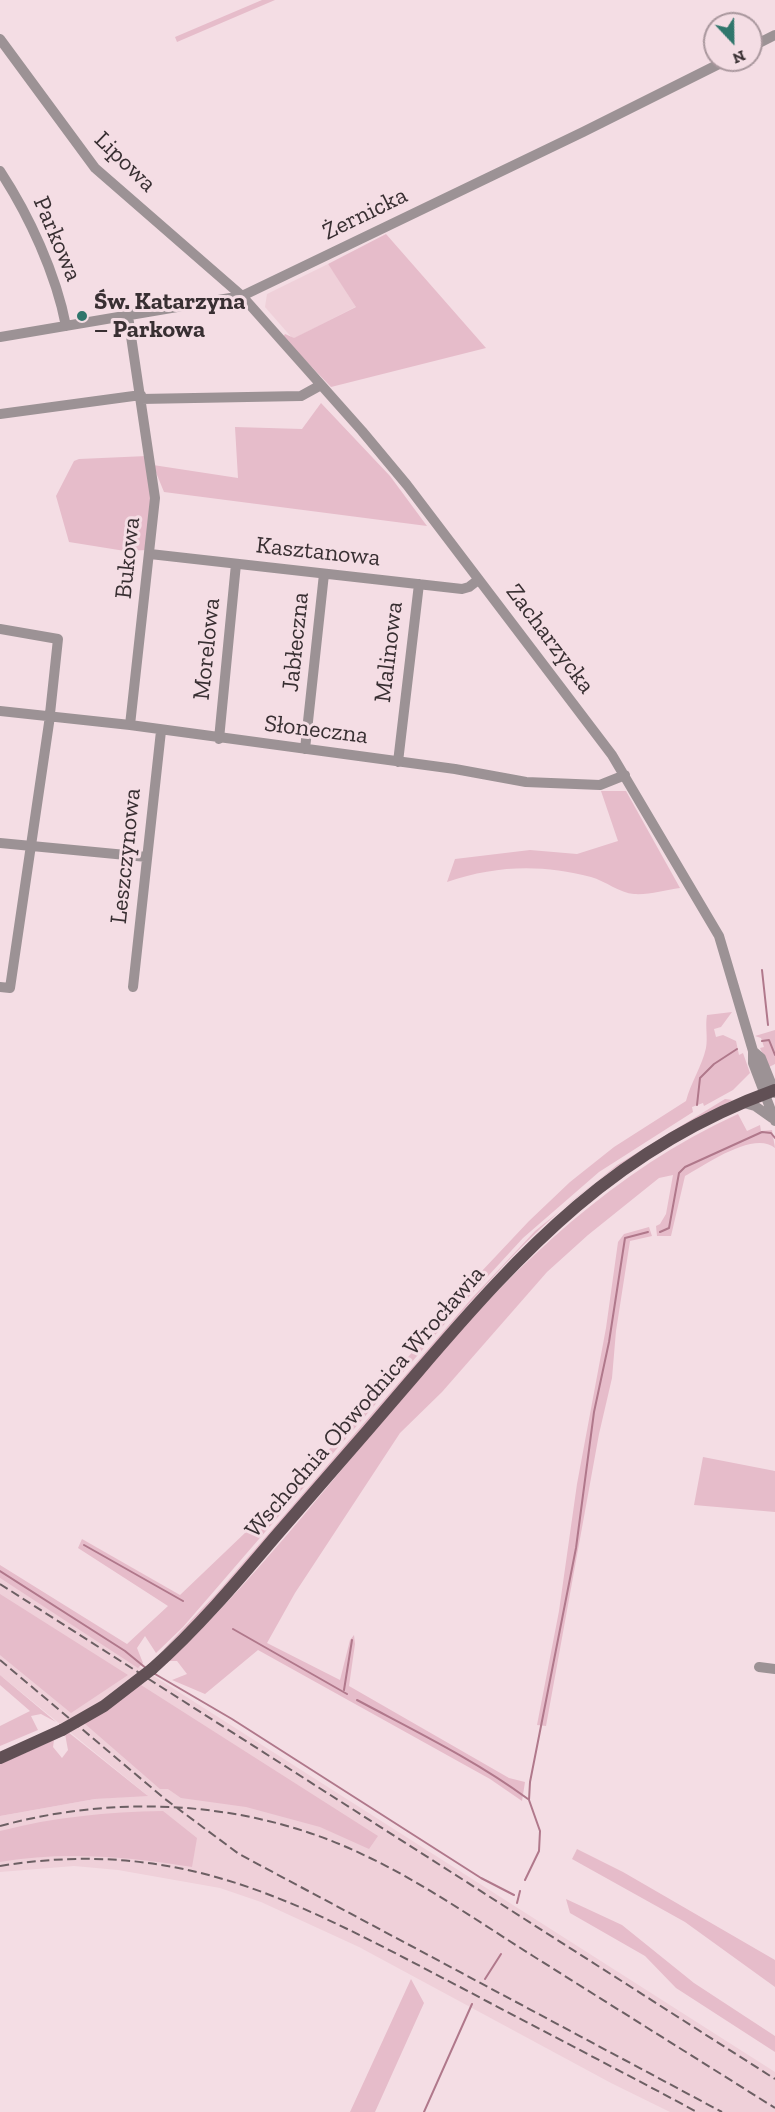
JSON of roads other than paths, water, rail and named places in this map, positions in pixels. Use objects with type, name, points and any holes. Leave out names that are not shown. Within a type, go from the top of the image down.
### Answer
[{"type":"main road","name":"Wschodnia Obwodnica Wrocławia","points":[[0,1758],[62,1730],[104,1706],[152,1670],[213,1610],[479,1302],[543,1234],[636,1161],[697,1125],[744,1102],[772,1092]]},
{"type":"street","name":"Lipowa","points":[[0,39],[95,168],[242,296]]},
{"type":"street","name":"Żernicka","points":[[0,337],[242,296],[703,72]]},
{"type":"street","name":"Parkowa","points":[[0,171],[28,217],[61,303],[66,326]]},
{"type":"street","name":"Zacharzycka","points":[[242,296],[407,485],[625,774],[718,936],[753,1052],[753,1063],[772,1092]]},
{"type":"street","name":"Bukowa","points":[[128,316],[155,498],[130,725]]},
{"type":"street","points":[[0,414],[141,397],[301,396],[321,385]]},
{"type":"street","name":"Kasztanowa","points":[[150,554],[462,588],[469,587],[478,580]]},
{"type":"street","name":"Morelowa","points":[[219,739],[236,564]]},
{"type":"street","name":"Jabłeczna","points":[[305,749],[324,574]]},
{"type":"street","name":"Malinowa","points":[[398,762],[419,584]]},
{"type":"street","points":[[0,629],[58,639],[30,847],[5,987]]},
{"type":"street","name":"Słoneczna","points":[[0,711],[130,725],[526,782],[608,784],[625,774]]},
{"type":"street","name":"Leszczynowa","points":[[133,987],[161,731]]},
{"type":"street","points":[[0,843],[147,856]]},
{"type":"street","name":"Zacharzycka","points":[[753,1052],[761,1058],[771,1074],[775,1120]]},
{"type":"street","points":[[744,1102],[755,1106],[775,1120]]},
{"type":"street","points":[[759,1667],[775,1669]]},
{"type":"waterway","points":[[762,970],[768,1025]]},
{"type":"waterway","points":[[762,1041],[769,1040],[775,1055]]},
{"type":"waterway","points":[[697,1105],[700,1078],[714,1064],[737,1049]]},
{"type":"waterway","points":[[660,1232],[669,1228],[679,1173],[685,1167],[762,1132],[771,1133],[775,1138]]},
{"type":"waterway","points":[[525,1880],[539,1851],[540,1831],[529,1800],[530,1782],[576,1548],[594,1412],[609,1342],[625,1238],[648,1232]]},
{"type":"waterway","points":[[84,1545],[183,1601]]},
{"type":"waterway","points":[[0,1571],[125,1651],[147,1669]]},
{"type":"waterway","points":[[233,1629],[347,1694]]},
{"type":"waterway","points":[[344,1690],[352,1640]]},
{"type":"waterway","points":[[155,1674],[232,1719],[481,1878],[514,1895]]},
{"type":"waterway","points":[[357,1700],[466,1759],[528,1799]]},
{"type":"waterway","points":[[517,1903],[520,1891]]},
{"type":"waterway","points":[[485,1979],[501,1954]]},
{"type":"waterway","points":[[424,2112],[472,2004]]},
{"type":"railway","points":[[0,1584],[775,2079]]},
{"type":"railway","points":[[0,1660],[165,1799],[239,1854],[722,2112]]},
{"type":"railway","points":[[0,1826],[92,1809],[139,1806],[186,1808],[232,1814],[278,1823],[323,1838],[366,1856],[431,1891],[775,2108]]},
{"type":"railway","points":[[0,1866],[66,1859],[128,1861],[185,1869],[240,1884],[348,1929],[697,2112]]},
{"type":"place","name":"Św. Katarzyna – Parkowa","points":[[82,316]]}]
